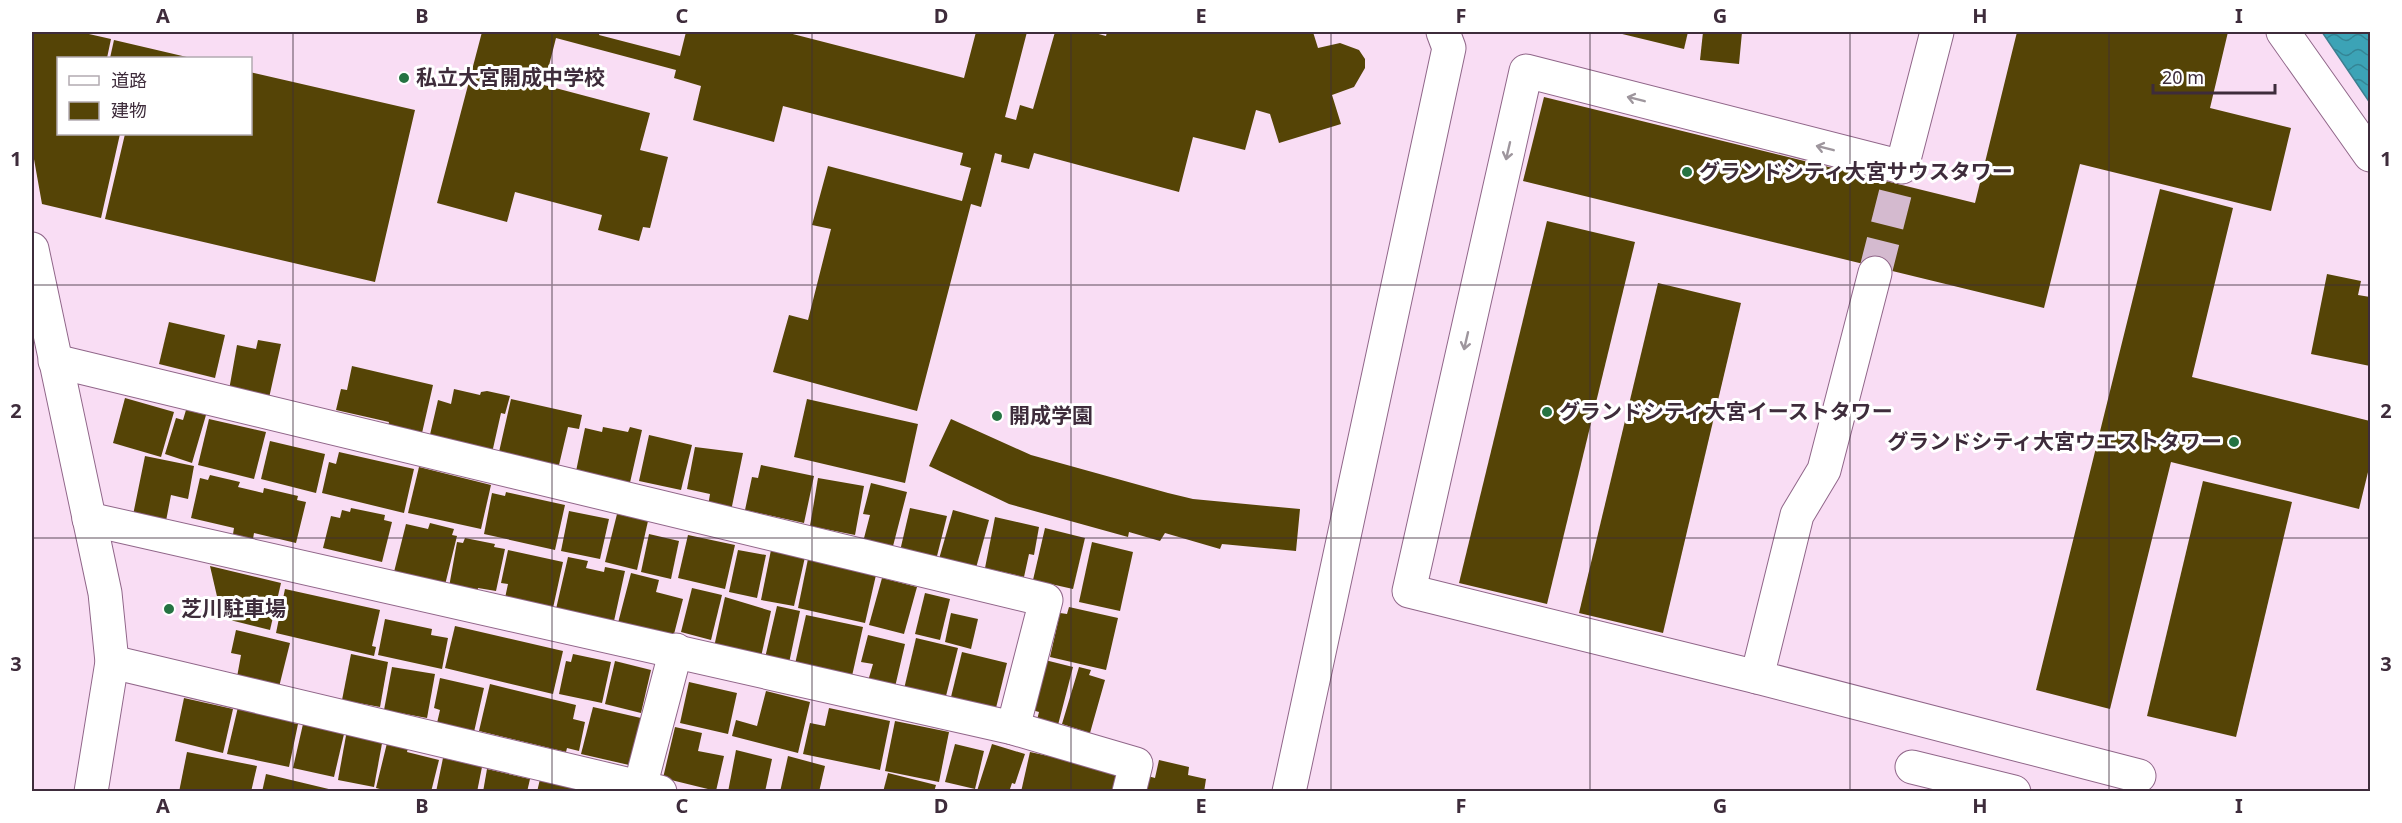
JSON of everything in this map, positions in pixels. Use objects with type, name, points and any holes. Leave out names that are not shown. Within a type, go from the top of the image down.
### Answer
[{"type":"street","points":[[1290,792],[1449,48],[1443,32]]},
{"type":"street","points":[[1937,32],[1902,167],[1526,71],[1409,591],[1757,677],[2139,776]]},
{"type":"street","points":[[2283,32],[2370,155]]},
{"type":"street","points":[[32,249],[105,593],[112,662],[91,792]]},
{"type":"street","points":[[1757,677],[1797,515],[1824,471],[1875,273]]},
{"type":"street","points":[[55,361],[1046,600],[1013,728]]},
{"type":"street","points":[[89,519],[1013,728],[1136,764],[1128,792]]},
{"type":"street","points":[[112,662],[650,789],[676,650]]},
{"type":"street","points":[[1912,767],[2013,791],[2024,746]]},
{"type":"water","points":[[2322,32],[2369,32],[2370,103]]},
{"type":"building","points":[[32,32],[80,32],[111,39],[107,57],[57,57],[57,135],[120,135],[101,218],[42,204],[32,148]]},
{"type":"building","points":[[482,32],[600,32],[599,35],[680,56],[686,32],[785,32],[964,78],[976,32],[1027,32],[1005,117],[1016,120],[1020,105],[1033,109],[1055,32],[1091,32],[1106,36],[1107,32],[1257,32],[1265,34],[1313,32],[1318,48],[1340,43],[1359,50],[1365,59],[1365,68],[1354,87],[1332,95],[1341,124],[1279,143],[1270,114],[1256,110],[1245,150],[1193,137],[1179,192],[1034,153],[1029,169],[1001,162],[1002,155],[995,153],[981,207],[971,204],[917,411],[773,372],[789,315],[808,320],[831,229],[812,225],[828,166],[962,201],[971,168],[960,165],[963,153],[783,106],[774,142],[693,120],[701,86],[674,78],[676,70],[556,38],[544,85],[650,113],[640,150],[668,157],[650,228],[643,227],[639,241],[598,230],[602,215],[515,192],[507,222],[437,203]]},
{"type":"building","points":[[1614,32],[1688,32],[1684,49]]},
{"type":"building","points":[[1703,32],[1742,32],[1739,64],[1700,60]]},
{"type":"building","name":"グランドシティ大宮サウスタワー","points":[[2017,32],[2228,32],[2210,108],[2291,128],[2271,211],[2080,164],[2044,308],[1523,181],[1544,97],[1975,203]]},
{"type":"building","points":[[114,40],[187,57],[110,57]]},
{"type":"building","points":[[252,72],[415,110],[375,282],[105,219],[125,135],[252,135]]},
{"type":"building","name":"グランドシティ大宮ウエストタワー","points":[[2160,189],[2233,208],[2192,377],[2370,421],[2370,464],[2359,509],[2171,462],[2110,709],[2036,690]]},
{"type":"building","name":"グランドシティ大宮イーストタワー","points":[[1547,221],[1635,242],[1547,604],[1459,583]]},
{"type":"building","points":[[2327,274],[2361,281],[2358,295],[2370,297],[2370,366],[2311,354]]},
{"type":"building","points":[[1658,283],[1741,303],[1663,633],[1579,613]]},
{"type":"building","points":[[169,322],[225,335],[215,378],[159,364]]},
{"type":"building","points":[[258,340],[281,344],[269,398],[229,390],[237,345],[256,349]]},
{"type":"building","points":[[352,366],[433,385],[422,433],[388,426],[389,422],[336,410],[341,389],[347,390]]},
{"type":"building","points":[[454,389],[480,395],[481,392],[487,391],[510,396],[505,414],[501,413],[492,453],[429,439],[438,400],[451,404]]},
{"type":"building","points":[[125,398],[174,412],[161,457],[113,443]]},
{"type":"building","points":[[511,399],[582,415],[579,429],[568,427],[559,465],[499,452]]},
{"type":"building","points":[[807,399],[918,424],[905,483],[794,457]]},
{"type":"building","points":[[186,410],[206,415],[192,463],[165,454],[176,418],[183,420]]},
{"type":"building","points":[[209,419],[266,432],[254,479],[198,465]]},
{"type":"building","points":[[951,419],[1031,455],[1168,493],[1193,499],[1300,509],[1296,551],[1222,544],[1220,549],[1165,533],[1160,541],[1129,532],[1128,537],[1009,504],[929,466]]},
{"type":"building","points":[[603,427],[628,432],[630,427],[642,430],[629,487],[575,476],[585,428],[602,432]]},
{"type":"building","points":[[649,435],[692,445],[681,490],[639,481]]},
{"type":"building","points":[[270,441],[325,454],[316,493],[261,479]]},
{"type":"building","points":[[695,447],[743,453],[731,511],[708,506],[710,494],[687,489]]},
{"type":"building","points":[[339,452],[414,469],[404,513],[322,493],[329,462],[336,464]]},
{"type":"building","points":[[145,456],[194,466],[188,499],[171,495],[166,521],[133,515]]},
{"type":"building","points":[[761,465],[814,476],[804,523],[745,510],[752,477],[758,478]]},
{"type":"building","points":[[419,467],[491,485],[481,529],[408,513]]},
{"type":"building","points":[[210,475],[240,482],[238,487],[263,493],[264,488],[298,496],[297,500],[306,502],[296,543],[254,533],[253,539],[233,534],[234,528],[191,518],[200,478],[208,480]]},
{"type":"building","points":[[818,478],[864,486],[855,535],[810,526]]},
{"type":"building","points":[[2203,481],[2292,502],[2236,737],[2147,716]]},
{"type":"building","points":[[871,483],[907,492],[892,550],[863,542],[870,515],[863,514]]},
{"type":"building","points":[[506,492],[565,505],[555,550],[484,534],[492,493],[505,496]]},
{"type":"building","points":[[351,508],[385,515],[384,520],[392,522],[382,562],[323,548],[331,516],[340,518],[342,510],[350,512]]},
{"type":"building","points":[[910,508],[947,516],[936,560],[900,551]]},
{"type":"building","points":[[953,510],[989,520],[976,568],[939,559]]},
{"type":"building","points":[[569,511],[609,519],[600,559],[561,551]]},
{"type":"building","points":[[617,514],[648,521],[637,570],[605,562]]},
{"type":"building","points":[[995,517],[1039,527],[1034,555],[1029,554],[1024,577],[985,568]]},
{"type":"building","points":[[430,523],[454,529],[452,535],[457,536],[445,585],[393,576],[406,524],[428,529]]},
{"type":"building","points":[[1045,528],[1085,538],[1073,589],[1033,580]]},
{"type":"building","points":[[649,534],[679,541],[671,579],[641,572]]},
{"type":"building","points":[[688,535],[735,545],[725,589],[678,578]]},
{"type":"building","points":[[465,538],[495,544],[494,547],[505,549],[496,591],[478,588],[477,593],[449,587],[457,542],[463,543]]},
{"type":"building","points":[[1092,542],[1133,552],[1120,611],[1079,602]]},
{"type":"building","points":[[508,550],[563,562],[553,608],[505,598],[508,584],[501,583]]},
{"type":"building","points":[[738,550],[766,555],[757,598],[729,592]]},
{"type":"building","points":[[771,550],[805,557],[794,606],[761,600]]},
{"type":"building","points":[[568,557],[588,561],[586,568],[604,572],[605,567],[625,571],[614,621],[556,609]]},
{"type":"building","points":[[808,559],[876,575],[865,623],[798,608]]},
{"type":"building","points":[[210,566],[281,583],[270,630],[222,618]]},
{"type":"building","points":[[631,573],[659,580],[656,592],[683,599],[673,638],[618,623]]},
{"type":"building","points":[[882,578],[917,587],[904,634],[869,625]]},
{"type":"building","points":[[692,588],[722,595],[711,640],[681,632]]},
{"type":"building","points":[[285,589],[380,610],[372,646],[376,647],[374,656],[276,633]]},
{"type":"building","points":[[925,593],[950,599],[940,640],[915,634]]},
{"type":"building","points":[[725,597],[771,611],[761,657],[714,647]]},
{"type":"building","points":[[777,606],[800,611],[789,663],[765,658]]},
{"type":"building","points":[[1069,607],[1118,618],[1106,670],[1050,657],[1060,613],[1067,614]]},
{"type":"building","points":[[951,613],[978,619],[971,649],[945,642]]},
{"type":"building","points":[[806,615],[863,627],[852,676],[795,664]]},
{"type":"building","points":[[385,619],[432,629],[431,635],[448,638],[442,669],[378,655]]},
{"type":"building","points":[[455,626],[563,651],[553,694],[445,668]]},
{"type":"building","points":[[236,630],[290,643],[279,687],[237,677],[241,655],[231,653]]},
{"type":"building","points":[[868,635],[905,644],[895,687],[868,681],[873,664],[861,662]]},
{"type":"building","points":[[916,638],[958,648],[945,700],[904,689]]},
{"type":"building","points":[[962,652],[1007,663],[995,712],[950,701]]},
{"type":"building","points":[[351,654],[388,662],[380,707],[342,700]]},
{"type":"building","points":[[573,654],[611,662],[602,703],[559,694],[566,661],[571,662]]},
{"type":"building","points":[[1045,660],[1073,667],[1058,725],[1037,720],[1039,712],[1032,710]]},
{"type":"building","points":[[615,661],[651,670],[641,713],[605,704]]},
{"type":"building","points":[[392,667],[435,674],[427,718],[384,710]]},
{"type":"building","points":[[1079,667],[1091,670],[1089,675],[1105,680],[1090,733],[1062,724]]},
{"type":"building","points":[[440,678],[484,688],[474,732],[437,723],[440,710],[434,708]]},
{"type":"building","points":[[689,682],[737,693],[728,734],[680,723]]},
{"type":"building","points":[[490,684],[576,705],[573,719],[585,722],[579,751],[567,748],[566,752],[479,731]]},
{"type":"building","points":[[766,691],[810,702],[798,753],[732,736],[736,720],[757,726]]},
{"type":"building","points":[[184,698],[233,709],[223,753],[175,741]]},
{"type":"building","points":[[238,707],[294,720],[293,723],[298,724],[289,767],[227,754]]},
{"type":"building","points":[[593,707],[641,718],[629,765],[581,754]]},
{"type":"building","points":[[829,708],[890,721],[880,770],[803,754],[810,723],[825,726]]},
{"type":"building","points":[[895,721],[949,732],[939,782],[885,771]]},
{"type":"building","points":[[303,724],[344,734],[334,777],[293,768]]},
{"type":"building","points":[[675,727],[702,733],[698,751],[724,756],[716,791],[663,778]]},
{"type":"building","points":[[347,730],[383,738],[374,787],[338,780]]},
{"type":"building","points":[[388,739],[409,744],[407,752],[439,760],[431,792],[391,792],[376,788]]},
{"type":"building","points":[[955,744],[984,751],[975,789],[945,782]]},
{"type":"building","points":[[992,744],[1025,754],[1015,784],[1012,783],[1009,792],[977,791]]},
{"type":"building","points":[[736,750],[772,759],[765,792],[728,792]]},
{"type":"building","points":[[187,752],[257,766],[251,792],[179,792]]},
{"type":"building","points":[[1030,752],[1117,771],[1112,792],[1021,792]]},
{"type":"building","points":[[788,756],[825,766],[819,792],[780,792]]},
{"type":"building","points":[[443,758],[482,767],[477,792],[436,792]]},
{"type":"building","points":[[1159,760],[1189,767],[1188,775],[1206,779],[1204,792],[1141,792],[1144,775],[1155,778]]},
{"type":"building","points":[[487,769],[530,779],[527,792],[483,792]]},
{"type":"building","points":[[888,773],[936,785],[934,792],[883,792]]},
{"type":"building","points":[[266,774],[337,791],[262,792]]},
{"type":"building","points":[[540,779],[586,791],[537,792]]},
{"type":"tunnel","points":[[1875,273],[1902,167]]},
{"type":"place","name":"私立大宮開成中学校","points":[[404,78]]},
{"type":"place","name":"グランドシティ大宮サウスタワー","points":[[1687,172]]},
{"type":"place","name":"グランドシティ大宮イーストタワー","points":[[1547,412]]},
{"type":"place","name":"開成学園","points":[[997,416]]},
{"type":"place","name":"グランドシティ大宮ウエストタワー","points":[[2234,442]]},
{"type":"place","name":"芝川駐車場","points":[[169,609]]}]
